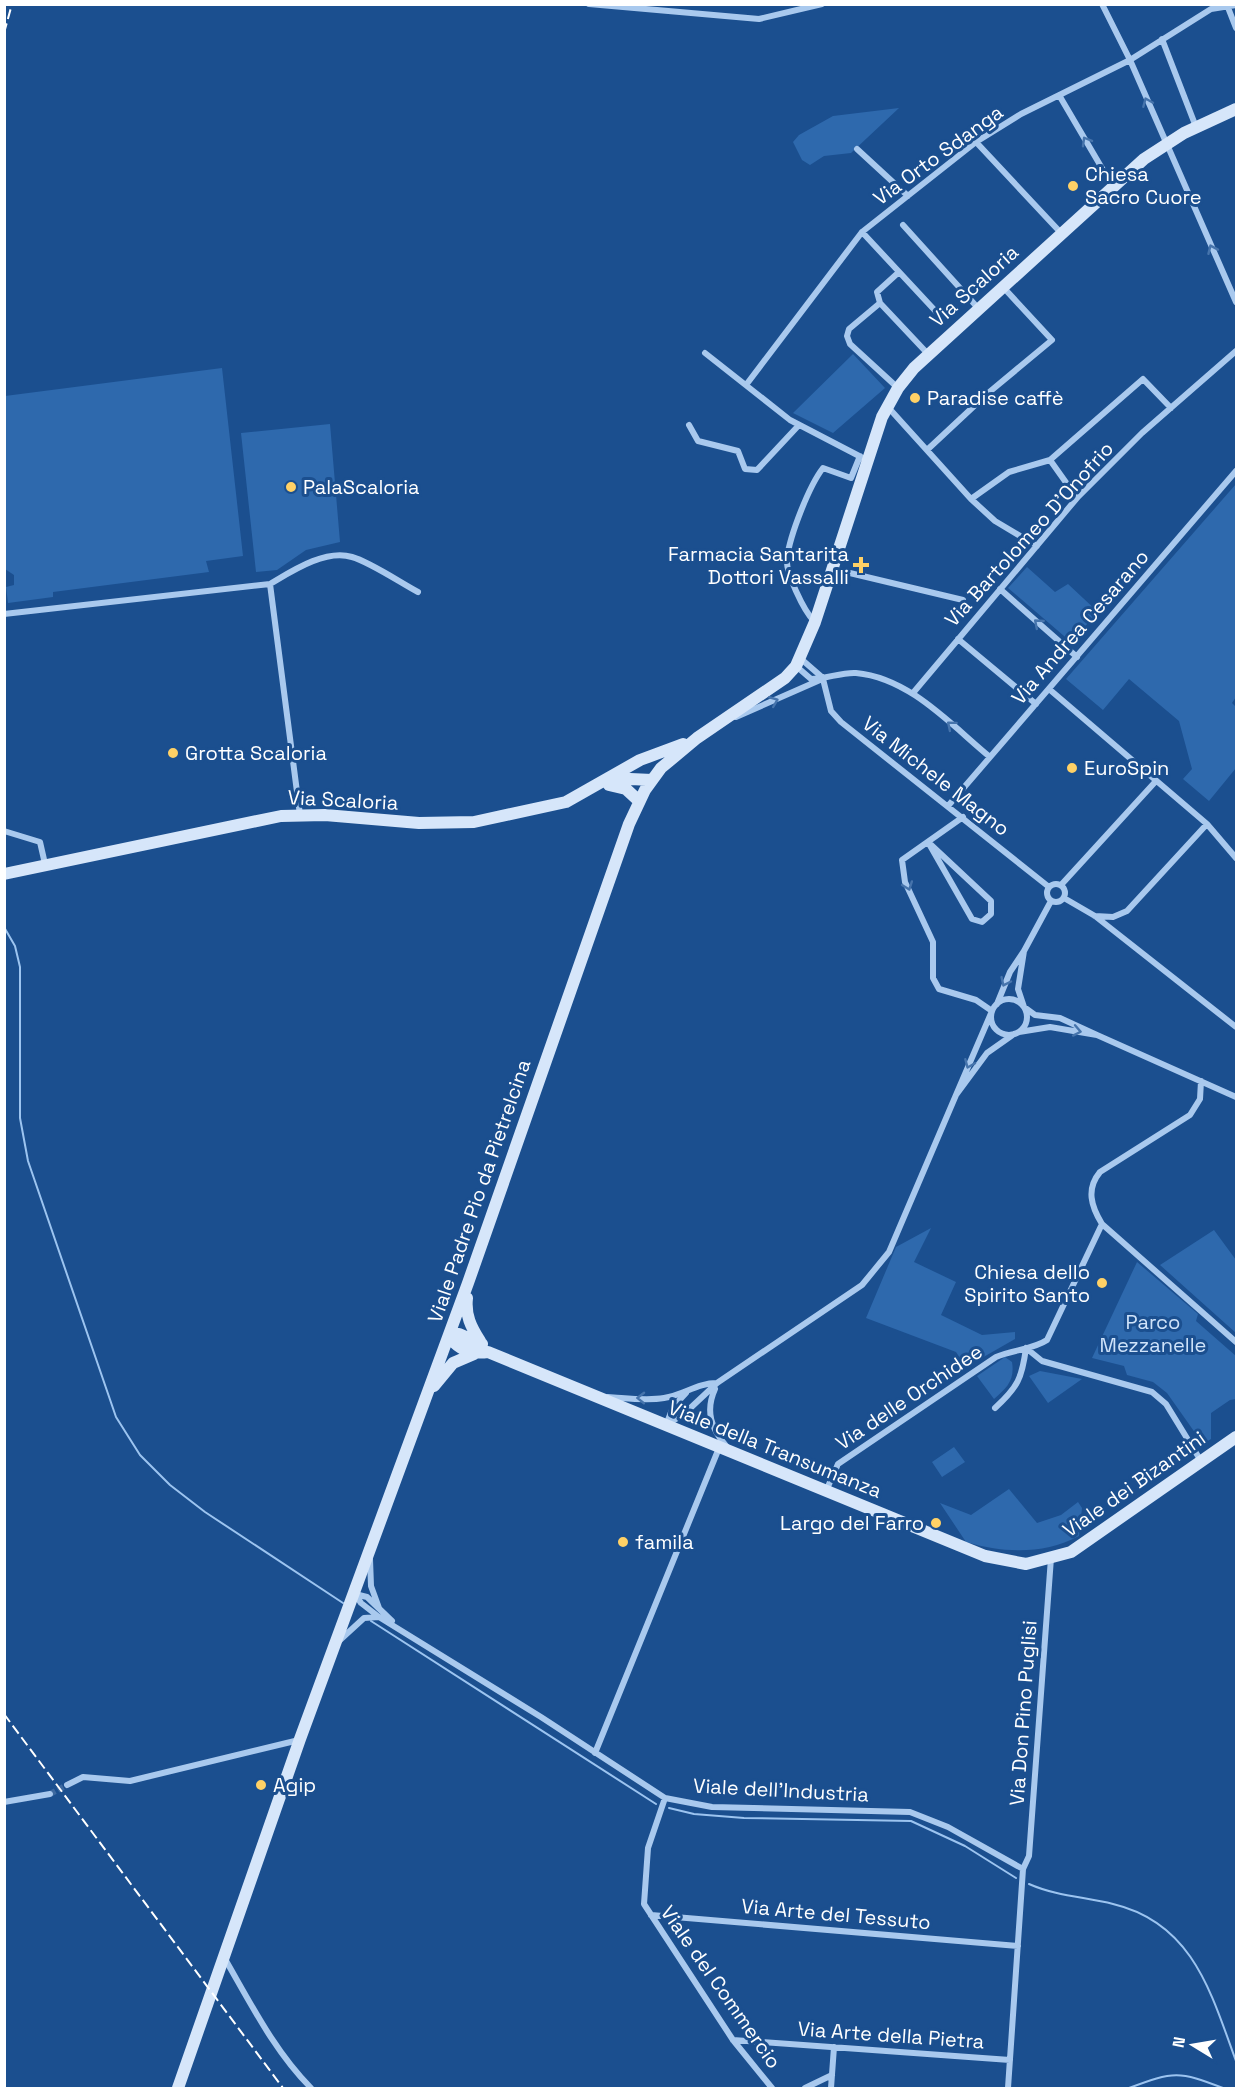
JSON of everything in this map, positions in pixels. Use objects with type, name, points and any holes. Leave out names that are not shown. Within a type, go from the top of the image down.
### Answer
[{"type":"main road","name":"Via Scaloria","points":[[639,801],[661,768],[697,738],[724,722],[785,678],[798,662],[815,622],[863,458],[898,388],[928,354],[978,308],[1165,143],[1236,109]]},
{"type":"main road","name":"Via Scaloria","points":[[4,874],[281,816],[419,824],[474,822],[566,802],[602,784],[640,760],[697,738]]},
{"type":"main road","points":[[640,760],[647,767],[652,780]]},
{"type":"main road","name":"Via Scaloria","points":[[602,784],[630,779],[652,780]]},
{"type":"main road","points":[[602,784],[626,789],[639,801]]},
{"type":"main road","name":"Viale Padre Pio da Pietrelcina","points":[[178,2088],[300,1739],[468,1283],[625,834],[639,801]]},
{"type":"main road","points":[[427,1394],[453,1363],[474,1354],[488,1352],[469,1323],[465,1308],[468,1283]]},
{"type":"main road","points":[[474,1354],[454,1345],[449,1335],[459,1334],[480,1341]]},
{"type":"main road","name":"Viale della Transumanza","points":[[488,1352],[984,1556],[1026,1564],[1051,1558]]},
{"type":"main road","name":"Viale dei Bizantini","points":[[1051,1558],[1071,1552],[1236,1437]]},
{"type":"street","points":[[589,4],[759,19],[822,4]]},
{"type":"street","points":[[1102,4],[1130,60],[1236,302]]},
{"type":"street","name":"Via Orto Sdanga","points":[[746,385],[862,232],[976,142],[1021,114],[1130,60],[1211,9],[1236,4]]},
{"type":"street","points":[[1227,6],[1236,28]]},
{"type":"street","points":[[1162,39],[1196,127]]},
{"type":"street","points":[[1059,95],[1113,188]]},
{"type":"street","points":[[976,142],[1062,234]]},
{"type":"street","points":[[857,148],[908,196]]},
{"type":"street","points":[[903,225],[978,308]]},
{"type":"street","points":[[862,232],[941,317]]},
{"type":"street","points":[[898,272],[877,292],[880,303],[928,354]]},
{"type":"street","points":[[927,450],[987,394],[1052,340],[1003,287]]},
{"type":"street","points":[[880,303],[849,329],[847,336],[850,344],[898,388]]},
{"type":"street","points":[[705,353],[799,425],[863,458],[851,478],[823,468],[812,482],[786,560],[804,610],[815,622]]},
{"type":"street","name":"Via Bartolomeo D'Onofrio","points":[[913,693],[1077,498],[1171,408],[1235,353]]},
{"type":"street","points":[[971,499],[1009,472],[1050,460],[1143,379],[1171,408]]},
{"type":"street","points":[[887,406],[971,499],[995,521],[1037,546]]},
{"type":"street","points":[[689,425],[698,441],[738,451],[745,469],[757,470],[799,425]]},
{"type":"street","points":[[1050,460],[1077,498]]},
{"type":"street","name":"Via Andrea Cesarano","points":[[948,806],[1236,471]]},
{"type":"street","points":[[4,614],[270,584],[293,570],[321,559],[346,556],[353,557],[418,592]]},
{"type":"street","points":[[832,568],[963,600]]},
{"type":"street","points":[[270,584],[300,816]]},
{"type":"street","points":[[1000,590],[1077,657]]},
{"type":"street","points":[[958,639],[1036,704]]},
{"type":"street","points":[[798,662],[811,679],[823,679]]},
{"type":"street","points":[[798,662],[823,679]]},
{"type":"street","name":"Via Scaloria","points":[[724,722],[823,679],[854,672],[884,678],[913,693],[990,757]]},
{"type":"street","name":"Via Michele Magno","points":[[823,679],[831,711],[841,722],[1049,887]]},
{"type":"street","points":[[1049,689],[1207,824],[1236,858]]},
{"type":"street","points":[[1061,885],[1156,781]]},
{"type":"street","points":[[963,818],[902,860],[905,882],[933,942],[933,978],[939,989],[976,1000],[992,1011]]},
{"type":"street","points":[[1095,916],[1113,917],[1127,911],[1207,824]]},
{"type":"street","points":[[4,831],[40,842],[45,864]]},
{"type":"street","points":[[928,842],[991,901],[991,914],[982,922],[972,919],[928,842]]},
{"type":"street","points":[[1056,884],[1061,885],[1065,891],[1064,898],[1060,902],[1051,901],[1046,894],[1049,887],[1056,884]]},
{"type":"street","points":[[1064,898],[1095,916],[1236,1027]]},
{"type":"street","points":[[665,1425],[684,1414],[717,1383],[862,1285],[889,1252],[1010,972],[1051,901]]},
{"type":"street","points":[[956,1095],[987,1053],[1017,1033],[1026,1023],[1018,988],[1024,951]]},
{"type":"street","points":[[997,1004],[1011,999],[1035,1015],[1060,1018],[1236,1097]]},
{"type":"street","points":[[992,1011],[992,1022],[998,1031],[1017,1033],[1050,1028],[1097,1035]]},
{"type":"street","points":[[1202,1081],[1200,1099],[1190,1116],[1100,1172],[1092,1181],[1090,1194],[1094,1211],[1102,1224],[1236,1342]]},
{"type":"street","name":"Via delle Orchidee","points":[[826,1491],[838,1464],[996,1357],[1016,1348],[1038,1346],[1047,1340],[1102,1224]]},
{"type":"street","points":[[995,1408],[1013,1392],[1022,1375],[1026,1348],[1042,1360],[1152,1392],[1166,1404],[1201,1461]]},
{"type":"street","points":[[665,1425],[673,1407],[686,1393],[701,1383],[717,1383]]},
{"type":"street","points":[[717,1383],[710,1399],[709,1417],[719,1438],[733,1453]]},
{"type":"street","points":[[597,1397],[662,1399],[686,1393]]},
{"type":"street","points":[[595,1753],[719,1448]]},
{"type":"street","name":"Viale dell'Industria","points":[[370,1553],[371,1586],[379,1608]]},
{"type":"street","name":"Via Don Pino Puglisi","points":[[1008,2088],[1023,1869],[1029,1856],[1051,1558]]},
{"type":"street","name":"Viale dell'Industria","points":[[355,1594],[367,1598],[395,1624]]},
{"type":"street","name":"Viale dell'Industria","points":[[355,1594],[361,1603],[379,1617],[395,1624],[665,1798],[712,1807],[910,1812],[948,1827],[1023,1869]]},
{"type":"street","points":[[337,1643],[364,1618],[379,1617]]},
{"type":"street","points":[[67,1785],[83,1778],[129,1780],[300,1739]]},
{"type":"street","points":[[4,1802],[50,1794]]},
{"type":"street","name":"Viale del Commercio","points":[[665,1798],[648,1848],[644,1904],[733,2040],[772,2088]]},
{"type":"street","name":"Via Arte del Tessuto","points":[[651,1915],[1018,1946]]},
{"type":"street","points":[[225,1959],[266,2030],[295,2072],[311,2088]]},
{"type":"street","name":"Via Arte della Pietra","points":[[733,2040],[1010,2060]]},
{"type":"street","points":[[831,2088],[834,2047]]},
{"type":"street","points":[[805,2088],[832,2075]]},
{"type":"green space","points":[[899,108],[851,153],[824,156],[810,165],[802,160],[793,142],[799,135],[833,116]]},
{"type":"green space","points":[[853,354],[885,388],[833,433],[793,413]]},
{"type":"green space","points":[[222,368],[243,556],[206,561],[209,572],[53,592],[53,597],[8,603],[6,587],[14,585],[14,575],[5,569],[5,396]]},
{"type":"green space","name":"PalaScaloria","points":[[330,424],[340,542],[306,550],[277,570],[256,572],[241,433]]},
{"type":"green space","points":[[1236,484],[1236,697],[1232,703],[1236,707],[1236,768],[1209,801],[1183,779],[1192,769],[1179,721],[1129,679],[1103,710],[1066,679]]},
{"type":"green space","points":[[1027,567],[1055,592],[1068,584],[1098,612],[1071,642],[1008,588]]},
{"type":"green space","points":[[931,1228],[914,1262],[956,1282],[941,1315],[982,1335],[1015,1332],[1015,1339],[966,1367],[956,1352],[866,1318],[896,1247]]},
{"type":"green space","points":[[1214,1230],[1236,1260],[1236,1333],[1160,1265]]},
{"type":"green space","name":"Parco Mezzanelle","points":[[1137,1262],[1198,1314],[1196,1321],[1236,1356],[1236,1399],[1230,1400],[1211,1413],[1211,1439],[1203,1444],[1167,1393],[1153,1382],[1127,1375],[1124,1366],[1092,1358]]},
{"type":"green space","points":[[1005,1357],[1012,1362],[1011,1379],[994,1399],[977,1376]]},
{"type":"green space","points":[[1040,1371],[1082,1379],[1048,1403],[1029,1376]]},
{"type":"green space","points":[[954,1447],[965,1462],[942,1477],[932,1462]]},
{"type":"green space","points":[[1009,1489],[1037,1523],[1061,1515],[1078,1502],[1082,1508],[1079,1536],[1037,1549],[1009,1550],[980,1546],[966,1542],[940,1503],[971,1515]]},
{"type":"waterway","points":[[4,927],[15,946],[20,967],[20,1118],[28,1161],[116,1417],[140,1455],[170,1485],[205,1512],[343,1603]]},
{"type":"waterway","points":[[371,1621],[656,1804]]},
{"type":"waterway","points":[[669,1808],[694,1814],[744,1818],[911,1821],[965,1846],[1016,1878]]},
{"type":"waterway","points":[[1029,1884],[1060,1894],[1113,1904],[1140,1913],[1162,1927],[1180,1944],[1195,1964],[1207,1986],[1236,2061]]},
{"type":"waterway","points":[[1129,2088],[1156,2078],[1176,2075],[1196,2078],[1223,2088]]},
{"type":"tunnel","points":[[50,1794],[67,1785]]},
{"type":"railway","points":[[4,33],[12,4]]},
{"type":"railway","points":[[4,1714],[283,2088]]},
{"type":"place","name":"Chiesa Sacro Cuore","points":[[1073,186]]},
{"type":"place","name":"Paradise caffè","points":[[915,398]]},
{"type":"place","name":"PalaScaloria","points":[[291,487]]},
{"type":"place","name":"Farmacia Santarita Dottori Vassalli","points":[[861,565]]},
{"type":"place","name":"Grotta Scaloria","points":[[173,753]]},
{"type":"place","name":"EuroSpin","points":[[1072,768]]},
{"type":"place","name":"Chiesa dello Spirito Santo","points":[[1102,1283]]},
{"type":"place","name":"Largo del Farro","points":[[936,1523]]},
{"type":"place","name":"famila","points":[[623,1542]]},
{"type":"place","name":"Agip","points":[[261,1785]]}]
